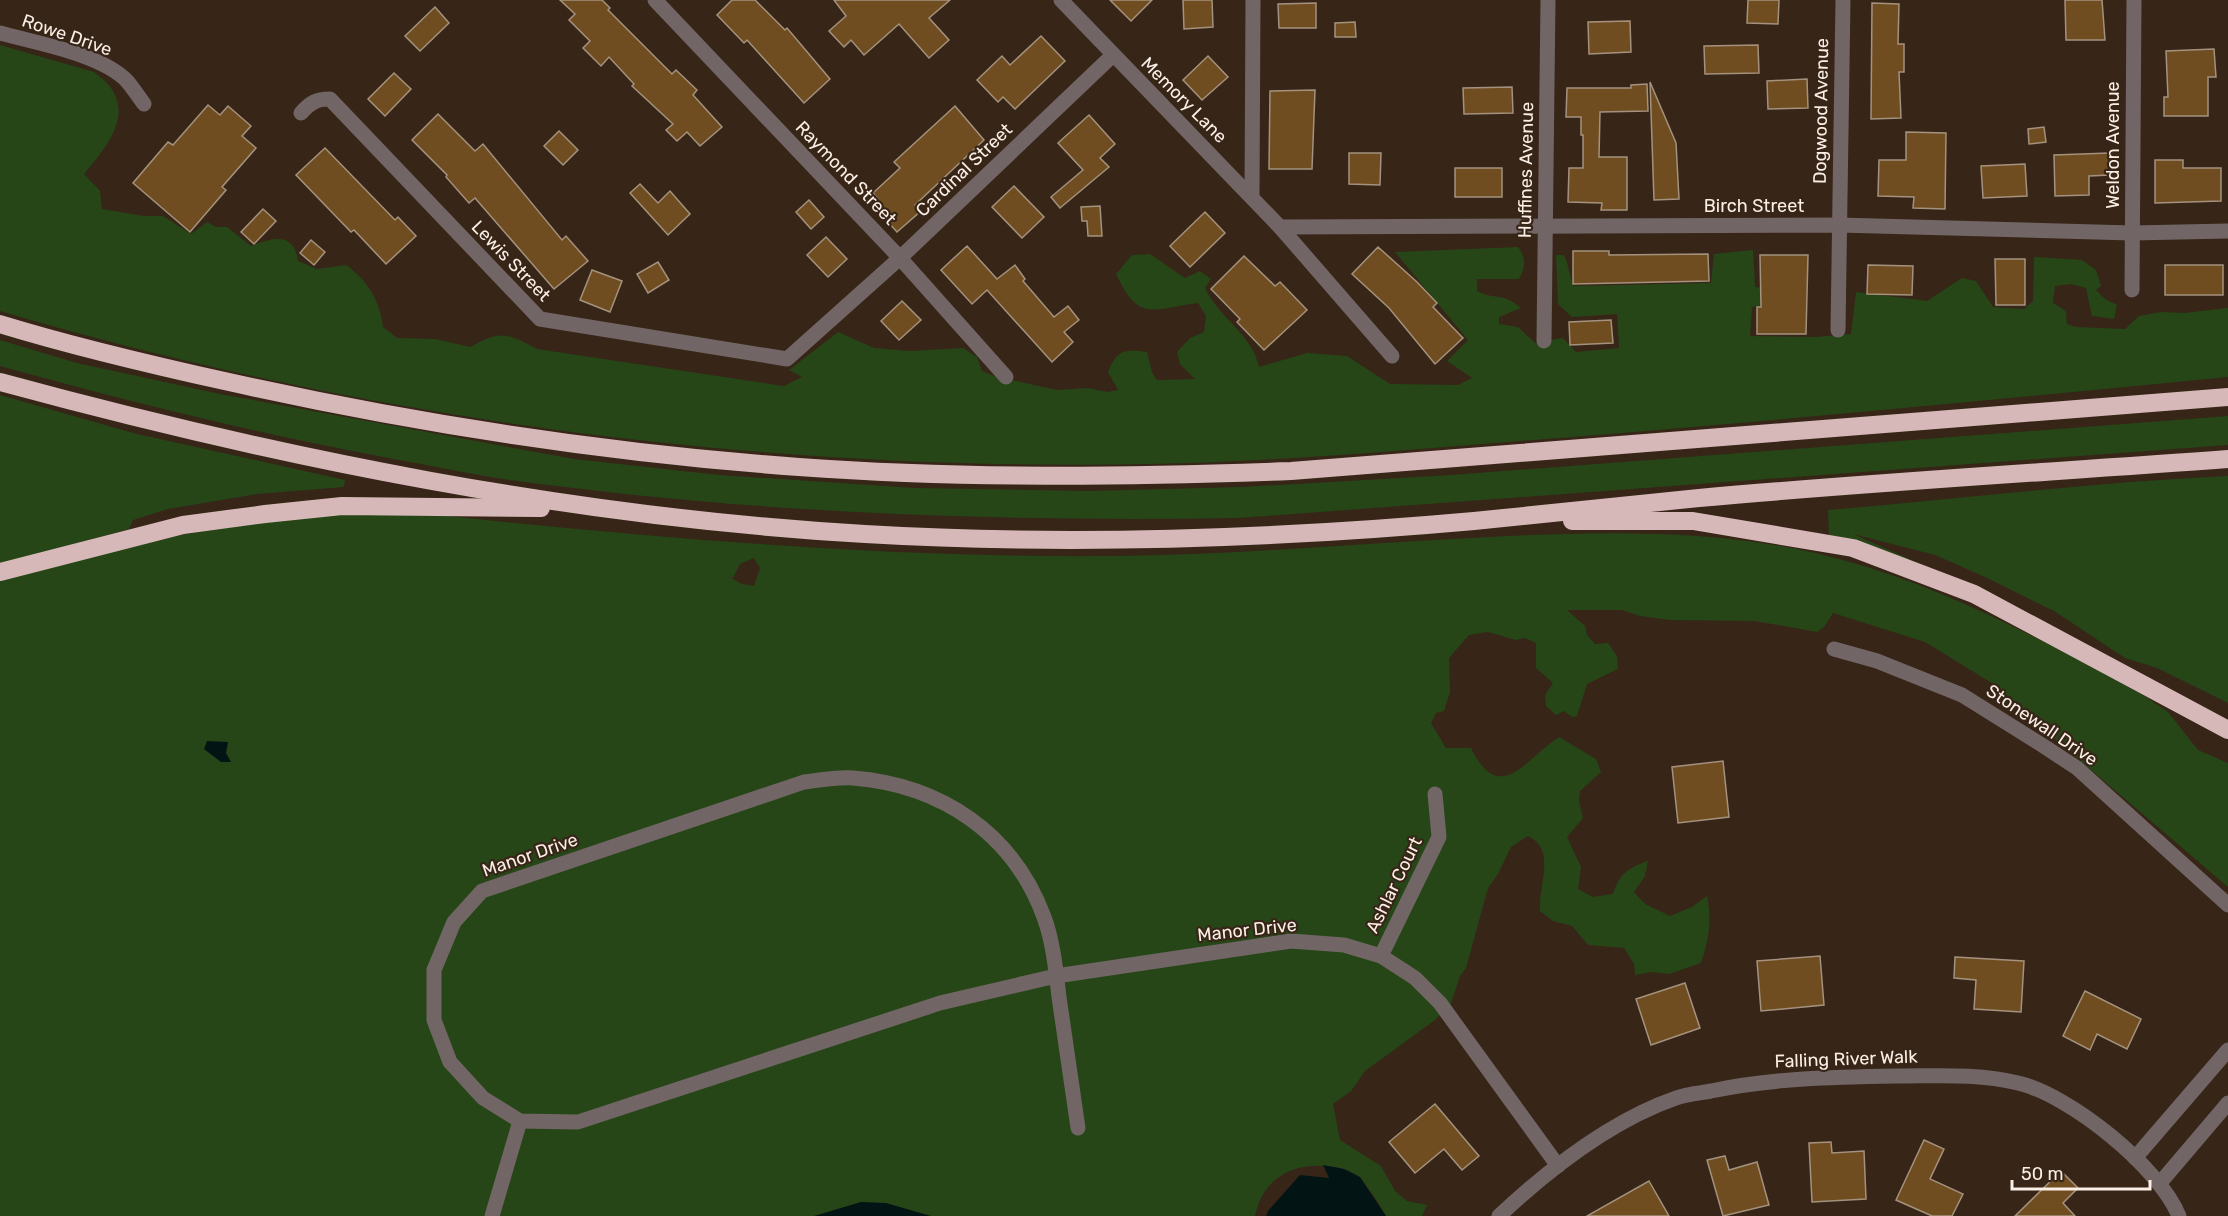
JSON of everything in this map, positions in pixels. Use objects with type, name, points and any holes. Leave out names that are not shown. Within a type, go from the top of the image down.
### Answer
[{"type":"highway","points":[[0,324],[174,370],[312,401],[426,422],[551,442],[687,458],[916,473],[1166,475],[1291,471],[2228,398]]},
{"type":"highway","points":[[0,382],[207,436],[304,457],[582,507],[669,518],[867,534],[987,538],[1231,537],[1469,522],[1703,498],[2228,459]]},
{"type":"highway","points":[[0,572],[183,525],[265,514],[342,506],[582,507]]},
{"type":"highway","points":[[1469,522],[1693,521],[1853,548],[1974,594],[2228,730]]},
{"type":"street","name":"Raymond Street","points":[[655,0],[900,258],[1006,377]]},
{"type":"street","name":"Memory Lane","points":[[1061,0],[1280,226],[1392,356]]},
{"type":"street","points":[[1252,196],[1253,0]]},
{"type":"street","name":"Huffines Avenue","points":[[1544,341],[1548,0]]},
{"type":"street","name":"Dogwood Avenue","points":[[1838,330],[1843,0]]},
{"type":"street","name":"Weldon Avenue","points":[[2132,290],[2134,0]]},
{"type":"street","name":"Rowe Drive","points":[[0,33],[110,68],[126,80],[144,104]]},
{"type":"street","name":"Cardinal Street","points":[[787,359],[900,258],[1113,55]]},
{"type":"street","name":"Lewis Street","points":[[301,113],[310,104],[320,99],[330,99],[540,319],[787,359]]},
{"type":"street","name":"Birch Street","points":[[1280,226],[1839,225],[2132,233],[2228,231]]},
{"type":"street","name":"Stonewall Drive","points":[[1834,649],[1877,661],[1962,695],[2042,745],[2077,768],[2228,905]]},
{"type":"street","name":"Manor Drive","points":[[1056,976],[1045,919],[1025,875],[995,838],[950,806],[906,785],[852,778],[804,782],[482,891],[454,922],[434,970],[434,1020],[450,1062],[483,1098],[520,1121],[578,1122],[940,1003],[1056,976],[1291,941],[1344,945],[1381,956],[1415,978],[1440,1003],[1558,1166]]},
{"type":"street","name":"Ashlar Court","points":[[1381,956],[1439,837],[1435,794]]},
{"type":"street","points":[[1056,976],[1078,1128]]},
{"type":"street","points":[[2135,1158],[2228,1050]]},
{"type":"street","name":"Falling River Walk","points":[[1499,1216],[1532,1185],[1558,1166],[1628,1121],[1676,1098],[1751,1083],[1831,1077],[1966,1075],[2020,1083],[2063,1102],[2135,1158],[2160,1183],[2179,1216]]},
{"type":"street","points":[[2160,1183],[2228,1102]]},
{"type":"street","points":[[492,1216],[520,1121]]},
{"type":"green space","points":[[0,45],[94,72],[108,85],[116,97],[119,110],[117,123],[104,149],[84,174],[100,191],[102,209],[144,216],[163,216],[191,234],[207,222],[216,227],[227,227],[251,246],[274,239],[287,241],[296,251],[298,261],[317,269],[346,265],[366,284],[376,299],[383,327],[397,338],[435,339],[470,347],[489,338],[503,336],[518,339],[537,349],[784,386],[802,377],[789,370],[838,332],[874,348],[910,351],[963,348],[977,357],[982,371],[997,377],[1057,390],[1088,388],[1107,392],[1118,390],[1108,372],[1118,355],[1127,351],[1147,352],[1152,372],[1157,380],[1195,379],[1180,364],[1177,352],[1190,338],[1204,332],[1206,316],[1198,303],[1148,309],[1132,300],[1116,274],[1132,255],[1150,254],[1185,278],[1200,271],[1211,279],[1205,288],[1218,308],[1250,345],[1259,367],[1307,353],[1347,356],[1390,384],[1458,385],[1472,378],[1447,361],[1468,340],[1395,252],[1518,247],[1523,255],[1524,263],[1519,279],[1477,279],[1477,291],[1503,298],[1521,308],[1499,317],[1499,324],[1518,327],[1535,343],[1563,338],[1576,352],[1619,348],[1617,314],[1572,317],[1558,304],[1556,255],[1563,255],[1566,259],[1573,286],[1711,283],[1714,254],[1753,250],[1755,287],[1796,291],[1795,300],[1752,307],[1750,336],[1815,337],[1851,334],[1856,292],[1927,301],[1962,278],[1976,281],[1993,307],[2024,309],[2033,301],[2034,257],[2082,260],[2096,270],[2101,286],[2096,290],[2105,299],[2117,305],[2114,319],[2092,316],[2086,288],[2071,284],[2055,286],[2053,303],[2066,311],[2067,324],[2076,327],[2125,329],[2139,316],[2161,312],[2184,313],[2228,308],[2228,377],[1609,434],[1334,456],[1148,464],[1003,464],[858,459],[713,448],[568,431],[424,410],[282,382],[140,349],[0,311]]},
{"type":"green space","points":[[0,340],[77,363],[220,394],[574,459],[719,475],[915,488],[1089,491],[1242,487],[1451,475],[2228,416],[2228,445],[1238,518],[1055,518],[873,513],[782,508],[600,491],[497,478],[302,441],[100,393],[0,366]]},
{"type":"green space","points":[[0,395],[133,433],[345,480],[344,487],[257,494],[168,509],[133,520],[129,529],[0,564]]},
{"type":"green space","points":[[2228,476],[2228,703],[2157,668],[2125,658],[2054,611],[1935,555],[1853,534],[1916,562],[1829,535],[1828,510],[2078,486]]},
{"type":"green space","points":[[375,513],[429,514],[770,545],[1026,556],[1206,553],[1490,537],[1622,533],[1709,537],[1796,549],[1879,571],[1957,601],[2069,655],[2143,695],[2168,712],[2198,750],[2228,763],[2228,887],[2049,734],[2009,711],[1995,685],[1925,642],[1833,613],[1824,627],[1817,632],[1755,621],[1670,620],[1640,616],[1622,610],[1567,610],[1585,626],[1587,635],[1595,644],[1608,643],[1617,656],[1618,669],[1587,684],[1577,716],[1572,717],[1564,711],[1556,715],[1546,706],[1545,695],[1553,683],[1536,668],[1536,643],[1525,638],[1516,640],[1488,632],[1469,635],[1449,658],[1450,692],[1444,711],[1436,713],[1431,723],[1446,748],[1471,748],[1482,765],[1492,774],[1503,776],[1513,773],[1559,737],[1596,759],[1601,772],[1580,791],[1579,801],[1583,818],[1567,837],[1581,867],[1578,889],[1593,897],[1613,894],[1618,881],[1625,873],[1648,861],[1645,876],[1634,892],[1645,904],[1670,916],[1692,907],[1707,896],[1709,930],[1706,946],[1701,963],[1669,974],[1651,972],[1635,975],[1634,964],[1624,948],[1588,945],[1572,926],[1553,921],[1540,911],[1544,869],[1542,850],[1537,842],[1528,836],[1511,847],[1498,874],[1488,888],[1466,968],[1460,976],[1450,1006],[1435,1020],[1365,1071],[1351,1091],[1333,1104],[1340,1140],[1381,1166],[1395,1191],[1407,1201],[1427,1205],[1422,1216],[1386,1216],[1374,1196],[1352,1172],[1335,1167],[1307,1166],[1284,1174],[1274,1181],[1259,1202],[1255,1216],[0,1216],[0,581],[168,537],[297,516]],"holes":[[[754,558],[760,568],[754,586],[742,584],[728,576],[733,578],[740,564]]]},
{"type":"shaded area","points":[[207,741],[228,742],[226,753],[231,762],[221,762],[204,749]]},
{"type":"shaded area","points":[[1323,1165],[1344,1169],[1360,1177],[1386,1216],[1266,1216],[1300,1175],[1329,1178]]},
{"type":"shaded area","points":[[861,1202],[886,1203],[931,1216],[814,1216]]},
{"type":"building","points":[[560,0],[602,0],[610,8],[608,10],[672,74],[676,70],[697,90],[693,95],[722,127],[700,146],[687,132],[677,141],[666,130],[673,124],[632,86],[634,84],[609,57],[601,66],[583,48],[590,41],[569,20],[575,14]]},
{"type":"building","points":[[732,0],[755,0],[785,30],[787,28],[830,79],[804,103],[747,40],[744,43],[717,15]]},
{"type":"building","points":[[834,0],[950,0],[929,18],[949,40],[929,58],[899,24],[864,55],[851,40],[844,47],[829,31],[846,16]]},
{"type":"building","points":[[1110,0],[1152,0],[1131,21]]},
{"type":"building","points":[[1183,0],[1212,0],[1213,27],[1184,29]]},
{"type":"building","points":[[1748,0],[1779,0],[1778,24],[1747,23]]},
{"type":"building","points":[[2065,0],[2102,0],[2105,40],[2066,40]]},
{"type":"building","points":[[1316,3],[1316,28],[1279,28],[1278,4]]},
{"type":"building","points":[[1872,3],[1899,4],[1898,44],[1904,44],[1904,72],[1899,72],[1901,118],[1871,119]]},
{"type":"building","points":[[435,7],[449,23],[420,51],[405,36]]},
{"type":"building","points":[[1630,21],[1631,52],[1589,54],[1588,22]]},
{"type":"building","points":[[1355,22],[1356,37],[1335,37],[1335,23]]},
{"type":"building","points":[[1041,36],[1065,61],[1015,109],[1003,97],[998,102],[977,80],[1002,56],[1010,65]]},
{"type":"building","points":[[1758,45],[1759,73],[1705,74],[1704,46]]},
{"type":"building","points":[[2214,49],[2216,77],[2208,77],[2208,116],[2164,116],[2164,97],[2168,97],[2166,51]]},
{"type":"building","points":[[1208,56],[1228,77],[1202,100],[1183,80]]},
{"type":"building","points":[[394,73],[411,89],[385,116],[368,99]]},
{"type":"building","points":[[1807,79],[1808,108],[1768,109],[1767,81]]},
{"type":"building","points":[[1650,82],[1676,143],[1679,199],[1654,200]]},
{"type":"building","points":[[1647,84],[1648,111],[1600,112],[1599,157],[1627,157],[1627,210],[1601,210],[1602,203],[1568,202],[1569,168],[1583,168],[1583,135],[1581,135],[1581,117],[1566,117],[1567,88],[1631,88],[1631,85]]},
{"type":"building","points":[[1512,87],[1513,113],[1464,114],[1463,88]]},
{"type":"building","points":[[1315,90],[1312,169],[1269,169],[1270,91]]},
{"type":"building","points":[[208,105],[220,115],[228,106],[251,126],[242,136],[256,148],[222,187],[226,190],[190,232],[133,183],[168,142],[173,145]]},
{"type":"building","points":[[955,106],[984,140],[915,205],[921,211],[897,232],[872,204],[878,199],[873,193],[900,168],[894,162]]},
{"type":"building","points":[[438,114],[475,151],[483,144],[562,240],[566,236],[588,261],[554,289],[475,198],[469,203],[446,177],[447,175],[412,140]]},
{"type":"building","points":[[1089,115],[1115,144],[1100,158],[1109,167],[1060,208],[1051,197],[1083,170],[1058,143]]},
{"type":"building","points":[[2044,127],[2046,142],[2029,144],[2028,129]]},
{"type":"building","points":[[559,131],[578,150],[563,165],[544,146]]},
{"type":"building","points":[[1906,132],[1946,133],[1945,209],[1913,208],[1914,197],[1878,196],[1879,160],[1906,160]]},
{"type":"building","points":[[325,148],[395,220],[398,217],[416,236],[386,264],[354,230],[351,232],[296,175]]},
{"type":"building","points":[[1349,153],[1381,153],[1380,185],[1349,184]]},
{"type":"building","points":[[2109,153],[2110,175],[2089,176],[2089,195],[2055,196],[2054,155]]},
{"type":"building","points":[[2155,160],[2183,160],[2183,168],[2221,168],[2221,201],[2155,203]]},
{"type":"building","points":[[2025,164],[2027,196],[1983,198],[1981,166]]},
{"type":"building","points":[[1455,168],[1502,168],[1502,197],[1455,197]]},
{"type":"building","points":[[640,184],[658,203],[670,191],[690,214],[668,235],[630,193]]},
{"type":"building","points":[[1014,186],[1044,217],[1022,238],[992,207]]},
{"type":"building","points":[[809,200],[824,217],[811,229],[796,212]]},
{"type":"building","points":[[1100,206],[1102,236],[1088,236],[1087,221],[1082,221],[1081,207]]},
{"type":"building","points":[[263,209],[276,221],[254,244],[241,232]]},
{"type":"building","points":[[1205,212],[1225,233],[1190,267],[1170,246]]},
{"type":"building","points":[[826,237],[847,259],[828,277],[807,255]]},
{"type":"building","points":[[311,240],[325,252],[314,265],[300,253]]},
{"type":"building","points":[[967,246],[997,279],[1015,265],[1025,279],[1023,281],[1054,317],[1068,306],[1079,320],[1064,332],[1073,342],[1052,362],[987,290],[972,304],[941,270]]},
{"type":"building","points":[[1378,247],[1437,303],[1433,307],[1463,338],[1435,364],[1389,308],[1352,274]]},
{"type":"building","points":[[1573,251],[1609,251],[1609,255],[1708,254],[1709,281],[1573,284]]},
{"type":"building","points":[[1760,255],[1808,255],[1806,334],[1757,334],[1757,307],[1761,307]]},
{"type":"building","points":[[1244,256],[1275,286],[1280,282],[1307,310],[1264,350],[1237,322],[1240,319],[1211,289]]},
{"type":"building","points":[[1995,259],[2025,259],[2025,305],[1996,305]]},
{"type":"building","points":[[658,262],[669,280],[648,293],[637,274]]},
{"type":"building","points":[[1868,265],[1913,266],[1912,295],[1867,294]]},
{"type":"building","points":[[2165,265],[2223,265],[2223,295],[2165,295]]},
{"type":"building","points":[[592,270],[622,281],[610,312],[580,300]]},
{"type":"building","points":[[902,301],[921,320],[899,340],[881,321]]},
{"type":"building","points":[[1611,320],[1613,343],[1570,345],[1569,322]]},
{"type":"building","points":[[1723,761],[1729,817],[1678,823],[1672,767]]},
{"type":"building","points":[[1820,956],[1824,1005],[1761,1011],[1757,961]]},
{"type":"building","points":[[1955,957],[2024,961],[2021,1012],[1974,1009],[1976,980],[1954,978]]},
{"type":"building","points":[[1685,983],[1700,1028],[1651,1045],[1636,999]]},
{"type":"building","points":[[2085,991],[2141,1019],[2127,1049],[2097,1034],[2090,1050],[2063,1036]]},
{"type":"building","points":[[1435,1104],[1479,1156],[1462,1170],[1444,1149],[1415,1173],[1389,1142]]},
{"type":"building","points":[[1924,1140],[1944,1149],[1930,1179],[1963,1194],[1952,1216],[1932,1216],[1896,1200]]},
{"type":"building","points":[[1831,1142],[1832,1153],[1864,1151],[1866,1199],[1812,1202],[1809,1143]]},
{"type":"building","points":[[1725,1156],[1729,1170],[1757,1162],[1769,1205],[1723,1216],[1707,1160]]},
{"type":"building","points":[[2061,1171],[2078,1188],[2063,1203],[2075,1216],[2015,1216]]},
{"type":"building","points":[[1649,1181],[1669,1216],[1587,1216]]}]
